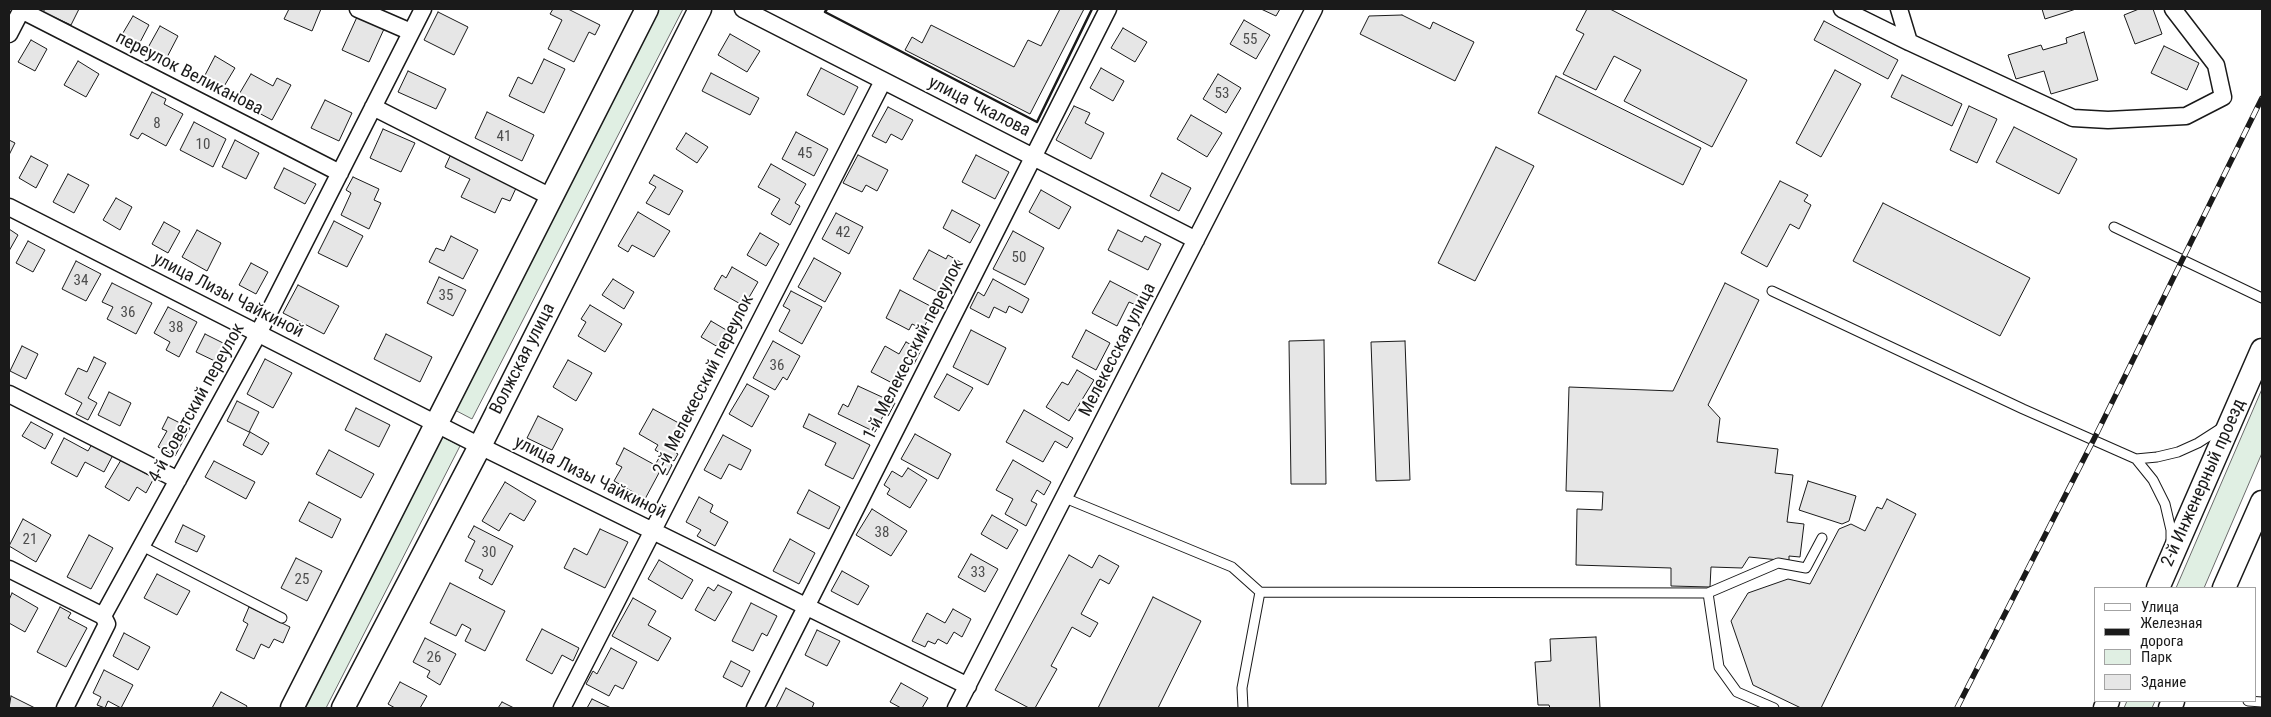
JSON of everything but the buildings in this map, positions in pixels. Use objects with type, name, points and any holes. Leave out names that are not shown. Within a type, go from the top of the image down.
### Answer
[{"type":"main road","points":[[292,708],[647,9]]},
{"type":"main road","name":"Волжская улица","points":[[344,708],[480,446],[700,9]]},
{"type":"main road","name":"2-й Инженерный проезд","points":[[2158,587],[2262,350]]},
{"type":"main road","points":[[2224,587],[2262,502]]},
{"type":"street","points":[[9,34],[21,9]]},
{"type":"street","name":"переулок Великанова","points":[[21,9],[340,173]]},
{"type":"street","points":[[358,9],[411,32]]},
{"type":"street","name":"4-й Советский переулок","points":[[65,708],[107,624],[103,616],[258,334],[423,9]]},
{"type":"street","name":"улица Чкалова","points":[[743,9],[1196,240]]},
{"type":"street","name":"1-й Мелекесский переулок","points":[[755,708],[1108,9]]},
{"type":"street","name":"Мелекесская улица","points":[[956,708],[1314,9]]},
{"type":"street","points":[[1842,9],[1908,42],[2073,118],[2108,120],[2186,116],[2223,97],[2216,65],[2173,9]]},
{"type":"street","points":[[1899,9],[1908,42]]},
{"type":"street","name":"2-й Мелекесский переулок","points":[[562,708],[884,80]]},
{"type":"street","points":[[373,107],[551,197]]},
{"type":"street","name":"улица Лизы Чайкиной","points":[[9,207],[480,446],[968,686]]},
{"type":"street","points":[[9,394],[178,480]]},
{"type":"street","points":[[9,569],[103,616]]},
{"type":"lane","points":[[2114,227],[2262,298]]},
{"type":"lane","points":[[1772,291],[2023,409],[2136,459],[2153,480],[2165,504],[2171,530],[2172,557]]},
{"type":"lane","points":[[2136,459],[2164,455],[2198,443],[2216,432],[2232,418]]},
{"type":"lane","points":[[1065,498],[1232,567],[1260,592],[1708,593],[1778,563],[1806,568],[1822,538]]},
{"type":"lane","points":[[142,546],[282,618]]},
{"type":"lane","points":[[1243,708],[1242,688],[1260,592]]},
{"type":"lane","points":[[1708,593],[1719,667],[1737,692],[1756,704],[1774,708]]},
{"type":"green space","points":[[657,9],[683,9],[472,419],[451,408]]},
{"type":"green space","points":[[2262,389],[2262,453],[2204,587],[2176,587]]},
{"type":"green space","points":[[439,435],[460,446],[326,708],[301,708]]},
{"type":"green space","points":[[2127,702],[2155,702],[2152,708],[2124,708]]},
{"type":"railway","points":[[1957,708],[2094,439],[2262,98]]},
{"type":"wall","points":[[827,9],[825,12],[1037,122],[1092,9]]}]
